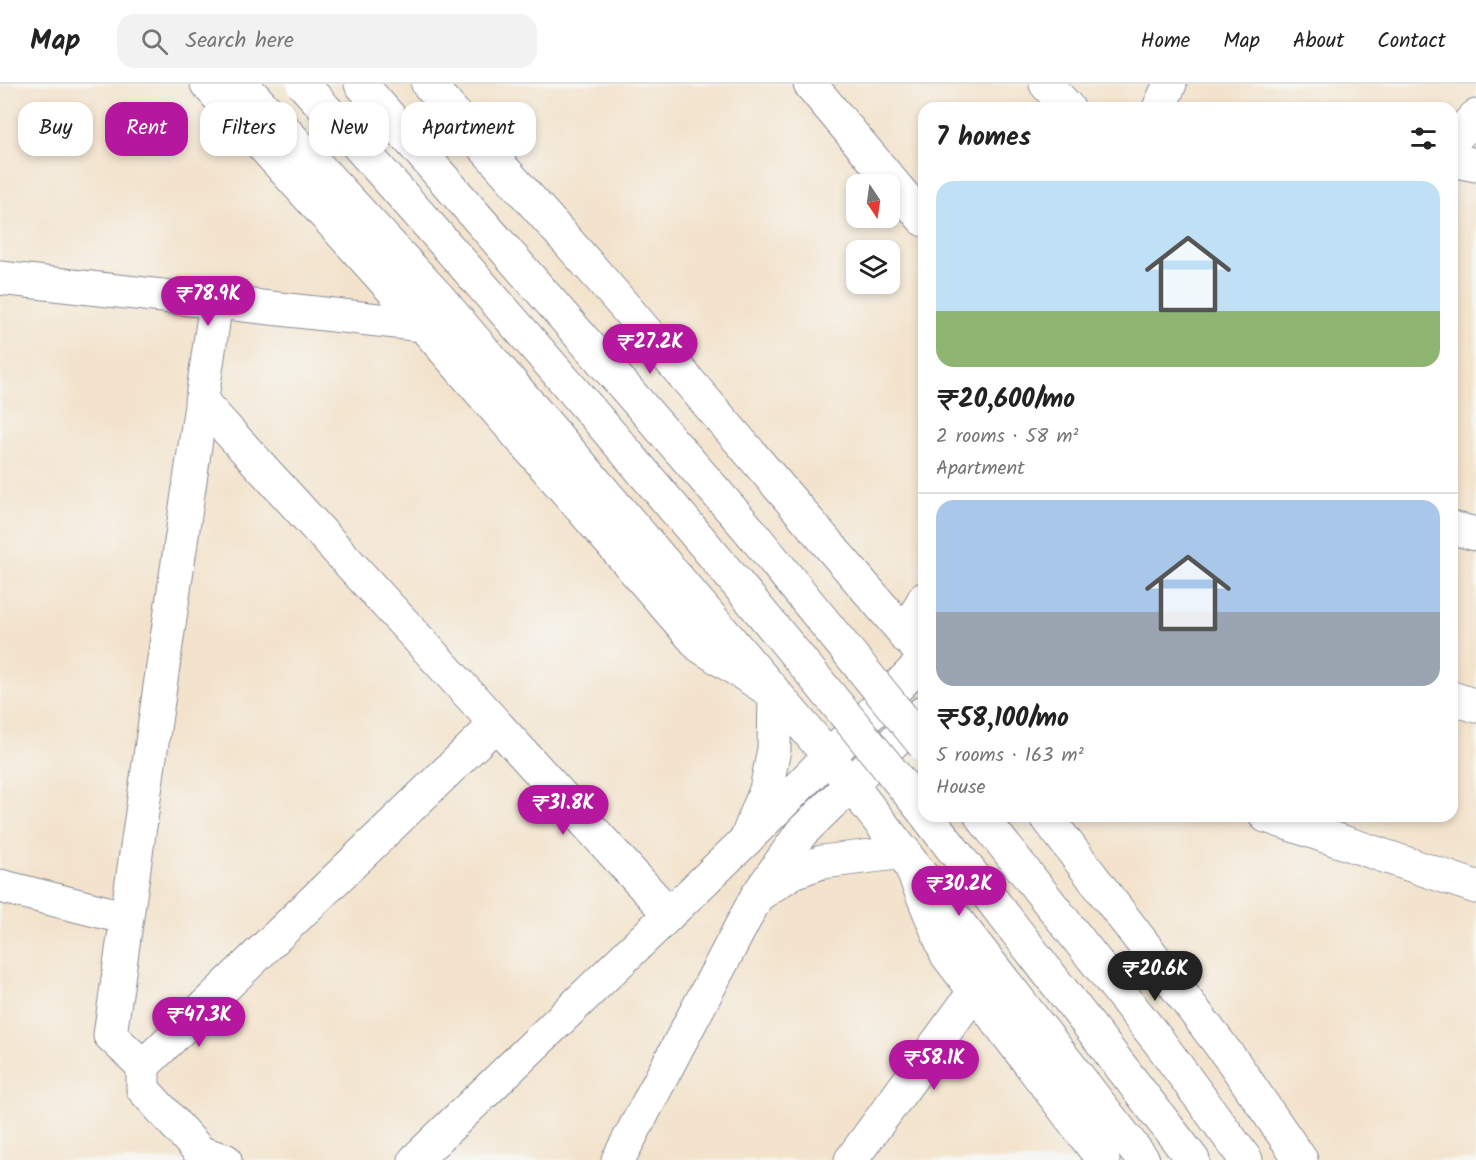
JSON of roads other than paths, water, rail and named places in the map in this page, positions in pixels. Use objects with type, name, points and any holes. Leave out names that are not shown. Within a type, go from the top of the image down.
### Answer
[{"type":"main road","points":[[207,84],[423,325],[700,646],[775,694]]},
{"type":"main road","points":[[242,84],[439,298],[828,755],[1143,1160]]},
{"type":"main road","points":[[303,84],[452,250],[816,677],[918,804]]},
{"type":"main road","points":[[361,84],[750,531],[918,738]]},
{"type":"main road","points":[[415,1160],[746,840],[828,755],[918,651],[602,279],[428,84]]},
{"type":"main road","points":[[810,84],[918,213]]},
{"type":"main road","points":[[1046,84],[1062,102]]},
{"type":"main road","points":[[1162,102],[1170,84]]},
{"type":"main road","points":[[1458,135],[1476,117]]},
{"type":"main road","points":[[1458,161],[1476,165]]},
{"type":"main road","points":[[0,278],[423,325]]},
{"type":"main road","points":[[143,1066],[110,1035],[216,302]]},
{"type":"main road","points":[[201,400],[669,914]]},
{"type":"main road","points":[[1458,530],[1476,534]]},
{"type":"main road","points":[[746,840],[766,790],[774,749],[775,694]]},
{"type":"main road","points":[[1458,700],[1476,706]]},
{"type":"main road","points":[[618,1160],[757,896],[801,833],[918,718]]},
{"type":"main road","points":[[225,1160],[201,1153],[143,1089],[143,1066],[496,724]]},
{"type":"main road","points":[[932,822],[1193,1160]]},
{"type":"main road","points":[[986,822],[1160,1043],[1246,1160]]},
{"type":"main road","points":[[1051,822],[1234,1063],[1301,1160]]},
{"type":"main road","points":[[1284,822],[1476,887]]},
{"type":"main road","points":[[757,896],[793,872],[822,862],[905,852]]},
{"type":"main road","points":[[905,852],[947,955],[1103,1160]]},
{"type":"main road","points":[[0,886],[127,918]]},
{"type":"main road","points":[[851,1160],[975,991]]}]
